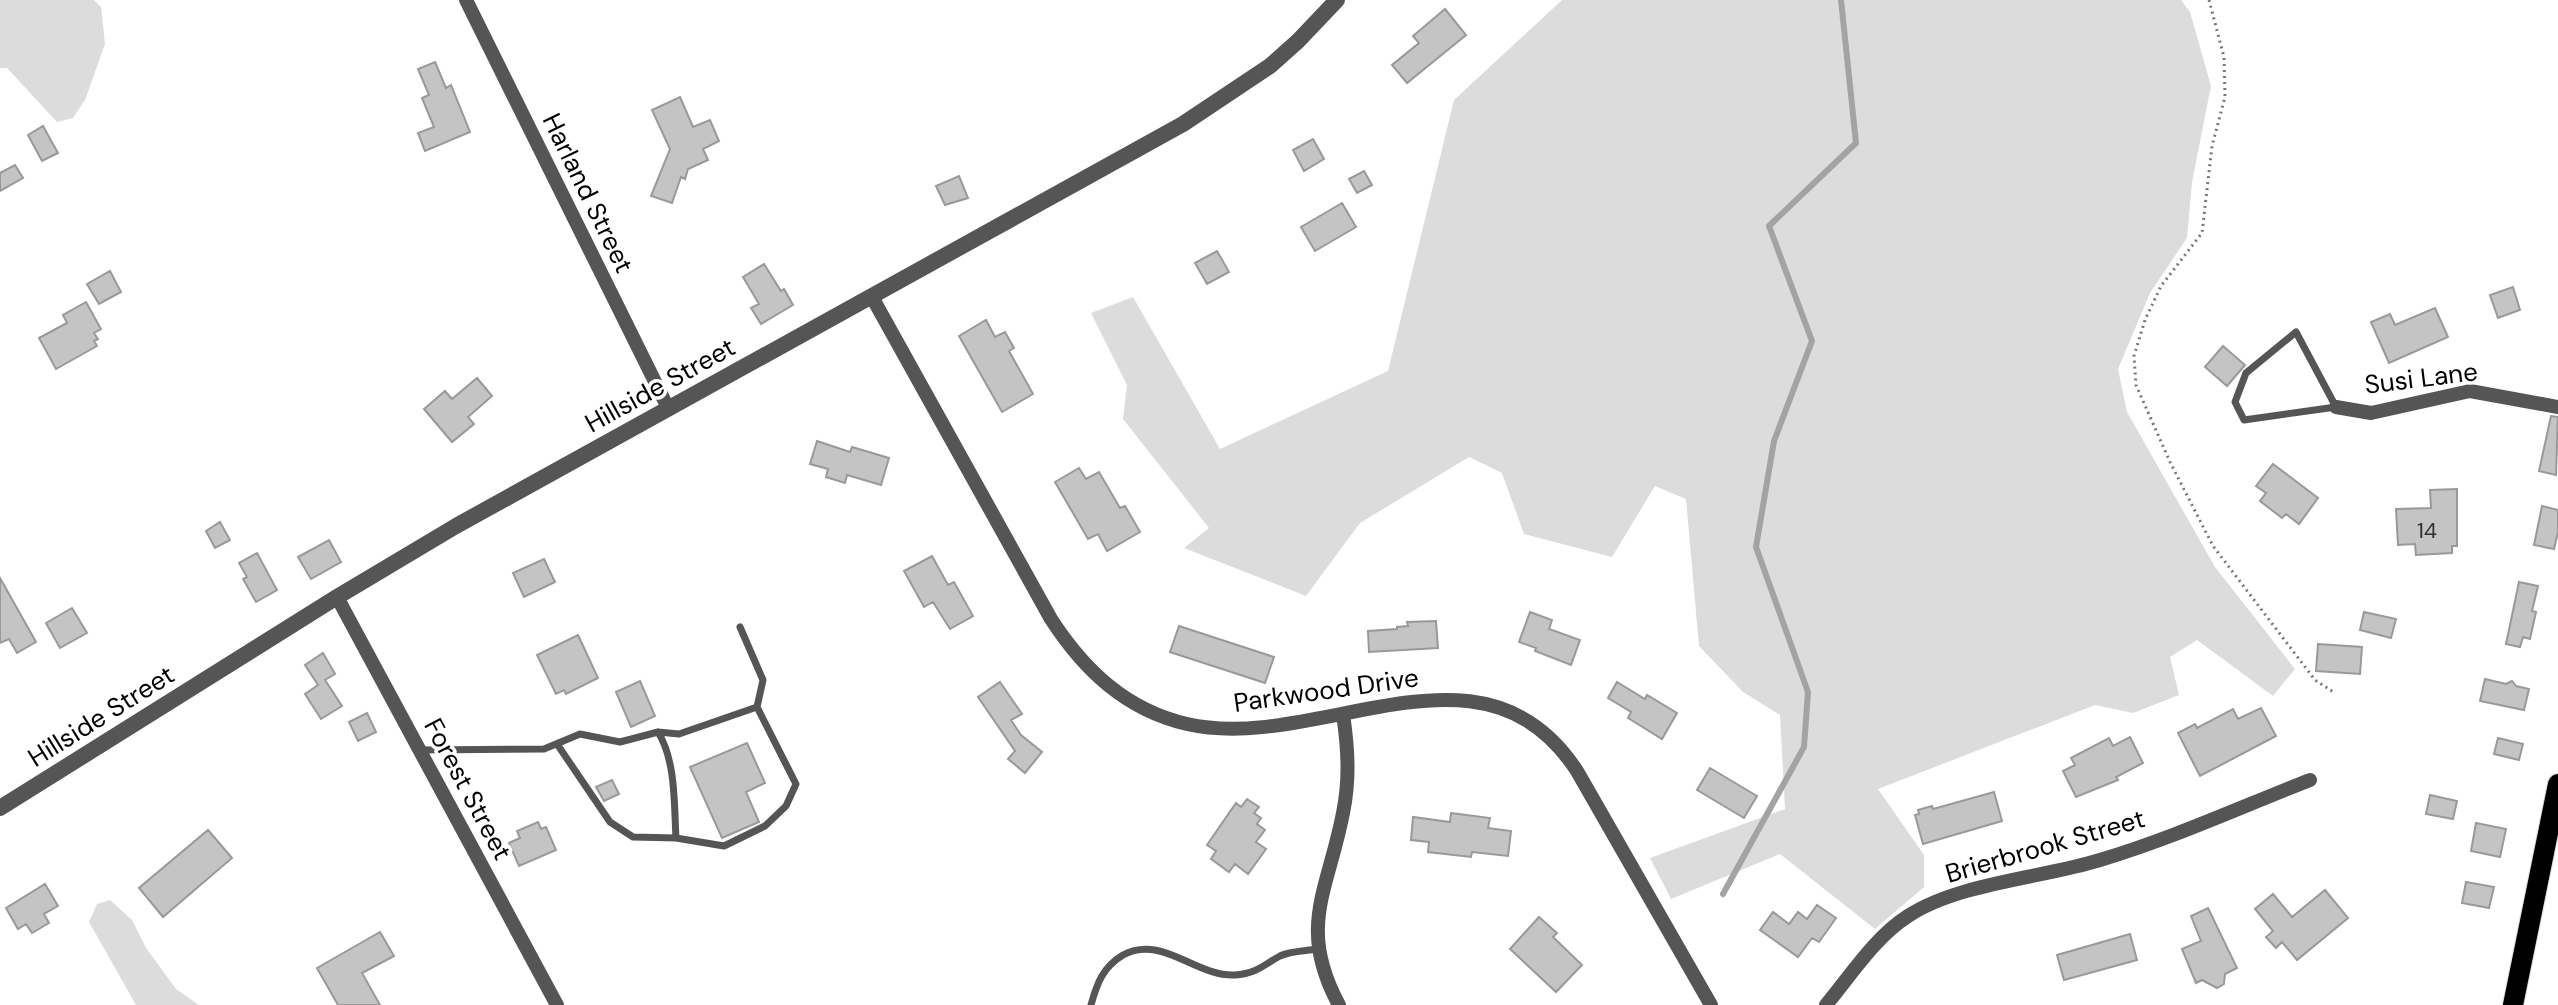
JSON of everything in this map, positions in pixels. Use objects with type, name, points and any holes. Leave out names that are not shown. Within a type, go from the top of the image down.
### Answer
[{"type":"main road","points":[[2513,1005],[2558,785]]},
{"type":"street","name":"Harland Street","points":[[466,0],[668,408]]},
{"type":"street","name":"Hillside Street","points":[[0,808],[456,526],[1183,124],[1234,92],[1285,53],[1336,0]]},
{"type":"street","name":"Parkwood Drive","points":[[872,297],[1051,619],[1077,655],[1106,685],[1152,712],[1203,727],[1255,727],[1428,700],[1457,699],[1497,707],[1533,724],[1558,744],[1577,771],[1711,1005]]},
{"type":"street","name":"Susi Lane","points":[[2336,407],[2371,413],[2470,391],[2558,407]]},
{"type":"street","name":"Forest Street","points":[[337,597],[557,1005]]},
{"type":"street","points":[[1339,1005],[1324,976],[1317,949],[1319,909],[1343,814],[1349,776],[1343,714]]},
{"type":"street","name":"Brierbrook Street","points":[[1826,1005],[1888,932],[1921,909],[1979,889],[2112,857],[2310,780]]},
{"type":"lane","points":[[2296,332],[2336,407],[2244,420],[2235,402],[2246,373],[2296,332]]},
{"type":"lane","points":[[557,744],[610,822],[633,837],[676,838],[724,846],[765,826],[786,806],[796,784],[757,707],[763,680],[740,627]]},
{"type":"lane","points":[[420,750],[544,749],[580,734],[620,742],[658,732],[679,734],[757,707]]},
{"type":"lane","points":[[658,732],[665,744],[674,799],[676,838]]},
{"type":"lane","points":[[1091,1005],[1109,964],[1136,949],[1149,948],[1219,975],[1229,975],[1260,969],[1282,955],[1317,949]]},
{"type":"path","points":[[2208,0],[2224,57],[2225,97],[2212,146],[2202,233],[2161,286],[2145,320],[2134,356],[2136,385],[2170,462],[2213,546],[2315,680],[2335,693]]},
{"type":"shaded area","points":[[0,0],[94,0],[101,7],[105,44],[85,100],[73,118],[57,122],[7,68],[0,68]]},
{"type":"shaded area","points":[[1562,0],[2181,0],[2190,12],[2211,86],[2192,182],[2187,238],[2150,293],[2118,369],[2127,412],[2215,567],[2295,669],[2273,696],[2197,640],[2170,657],[2179,695],[2133,713],[2095,705],[1878,789],[1924,855],[1924,887],[1875,929],[1780,854],[1671,899],[1650,858],[1785,809],[1780,715],[1743,692],[1699,646],[1686,499],[1655,486],[1612,557],[1524,534],[1502,473],[1469,457],[1360,523],[1306,596],[1184,548],[1209,528],[1123,419],[1127,385],[1091,313],[1133,297],[1220,449],[1388,371],[1454,100]]},
{"type":"shaded area","points":[[110,900],[132,920],[146,948],[176,989],[199,1005],[136,1005],[89,922],[97,904]]},
{"type":"building","points":[[1445,9],[1466,35],[1407,83],[1392,65],[1419,43],[1413,36]]},
{"type":"building","points":[[435,62],[446,88],[451,85],[470,132],[425,151],[418,133],[434,127],[422,98],[429,95],[418,69]]},
{"type":"building","points":[[680,97],[693,127],[710,120],[719,141],[703,149],[708,160],[688,169],[685,179],[681,177],[672,203],[651,196],[670,149],[652,110]]},
{"type":"building","points":[[43,126],[58,153],[42,161],[28,135]]},
{"type":"building","points":[[1313,139],[1324,159],[1304,171],[1293,150]]},
{"type":"building","points":[[15,165],[23,178],[0,191],[0,173]]},
{"type":"building","points":[[1364,171],[1372,185],[1357,193],[1349,179]]},
{"type":"building","points":[[959,176],[968,198],[945,205],[936,186]]},
{"type":"building","points":[[1342,203],[1356,227],[1315,251],[1301,227]]},
{"type":"building","points":[[1217,251],[1229,272],[1207,284],[1195,263]]},
{"type":"building","points":[[764,264],[793,305],[761,324],[751,308],[759,304],[743,277]]},
{"type":"building","points":[[110,271],[121,292],[99,304],[87,284]]},
{"type":"building","points":[[2513,287],[2520,310],[2498,318],[2490,295]]},
{"type":"building","points":[[86,302],[101,329],[94,333],[98,339],[94,341],[97,346],[56,369],[39,338],[67,323],[63,315]]},
{"type":"building","points":[[2435,308],[2448,337],[2389,363],[2371,322],[2390,314],[2395,325]]},
{"type":"building","points":[[986,320],[995,337],[1005,332],[1014,348],[1009,351],[1033,394],[1002,412],[959,336]]},
{"type":"building","points":[[2223,346],[2245,365],[2227,386],[2205,367]]},
{"type":"building","points":[[477,378],[492,396],[468,417],[474,424],[452,442],[424,409],[445,391],[452,399]]},
{"type":"building","points":[[2551,416],[2558,417],[2556,475],[2539,471]]},
{"type":"building","points":[[817,441],[850,452],[852,447],[889,458],[881,485],[847,475],[845,483],[826,477],[828,469],[810,464]]},
{"type":"building","points":[[2273,464],[2318,498],[2299,524],[2286,514],[2282,518],[2260,501],[2266,493],[2256,486]]},
{"type":"building","points":[[1079,468],[1086,479],[1099,472],[1120,508],[1125,506],[1140,532],[1107,551],[1098,534],[1088,539],[1055,482]]},
{"type":"building","points":[[2457,489],[2457,546],[2452,546],[2452,553],[2416,555],[2415,544],[2398,545],[2396,509],[2431,508],[2430,490]]},
{"type":"building","points":[[2542,506],[2558,510],[2554,549],[2534,545]]},
{"type":"building","points":[[220,522],[230,540],[215,548],[206,531]]},
{"type":"building","points":[[329,540],[341,562],[311,579],[298,557]]},
{"type":"building","points":[[257,553],[277,590],[256,602],[243,579],[247,577],[239,563]]},
{"type":"building","points":[[932,556],[948,585],[954,582],[973,616],[950,629],[933,602],[924,607],[904,571]]},
{"type":"building","points":[[544,559],[555,582],[524,597],[513,573]]},
{"type":"building","points":[[0,578],[36,642],[17,653],[9,639],[0,643]]},
{"type":"building","points":[[2519,582],[2538,586],[2530,639],[2523,637],[2520,647],[2506,644]]},
{"type":"building","points":[[72,608],[87,633],[60,648],[46,623]]},
{"type":"building","points":[[1530,612],[1552,620],[1549,629],[1580,640],[1571,665],[1519,642]]},
{"type":"building","points":[[2364,612],[2396,619],[2391,638],[2360,630]]},
{"type":"building","points":[[1436,621],[1438,648],[1369,652],[1368,631],[1397,629],[1408,626],[1407,622]]},
{"type":"building","points":[[1179,626],[1274,657],[1265,683],[1170,652]]},
{"type":"building","points":[[578,635],[598,678],[566,694],[564,690],[556,694],[537,655]]},
{"type":"building","points":[[2318,644],[2362,647],[2360,674],[2316,671]]},
{"type":"building","points":[[323,653],[335,674],[325,680],[342,706],[321,719],[305,694],[318,685],[305,665]]},
{"type":"building","points":[[2485,679],[2506,684],[2512,681],[2516,686],[2529,689],[2524,710],[2480,701]]},
{"type":"building","points":[[640,681],[655,716],[631,727],[616,692]]},
{"type":"building","points":[[1000,682],[1022,714],[1011,720],[1021,735],[1042,752],[1025,773],[1008,759],[1015,751],[978,697]]},
{"type":"building","points":[[1617,682],[1677,713],[1662,739],[1628,718],[1631,712],[1608,698]]},
{"type":"building","points":[[2261,708],[2276,736],[2200,776],[2178,733],[2195,724],[2197,728],[2233,709],[2238,719]]},
{"type":"building","points":[[367,713],[376,732],[358,741],[349,722]]},
{"type":"building","points":[[2130,737],[2143,763],[2116,777],[2118,780],[2076,797],[2063,771],[2075,765],[2071,758],[2109,738],[2113,746]]},
{"type":"building","points":[[2498,738],[2523,744],[2519,760],[2494,754]]},
{"type":"building","points":[[747,743],[765,783],[746,792],[759,822],[722,838],[690,767]]},
{"type":"building","points":[[1710,768],[1757,796],[1744,818],[1697,790]]},
{"type":"building","points":[[612,780],[619,794],[604,801],[596,787]]},
{"type":"building","points":[[1994,792],[2002,821],[1923,844],[1915,815],[1919,814],[1918,810],[1932,806],[1933,809]]},
{"type":"building","points":[[2430,795],[2457,801],[2453,819],[2426,814]]},
{"type":"building","points":[[1247,799],[1259,807],[1254,813],[1261,818],[1257,824],[1265,830],[1256,842],[1266,849],[1248,874],[1235,864],[1229,872],[1211,859],[1216,851],[1207,845],[1236,803],[1241,807]]},
{"type":"building","points":[[1451,813],[1490,818],[1488,828],[1511,831],[1508,856],[1472,852],[1471,857],[1428,852],[1429,842],[1411,840],[1413,817],[1450,822]]},
{"type":"building","points":[[538,822],[541,829],[546,827],[556,850],[519,866],[509,843],[520,838],[517,831]]},
{"type":"building","points":[[2476,823],[2506,829],[2500,857],[2471,851]]},
{"type":"building","points":[[208,830],[232,858],[163,917],[139,888]]},
{"type":"building","points":[[2466,882],[2494,887],[2489,908],[2462,903]]},
{"type":"building","points":[[45,884],[58,906],[44,914],[49,923],[32,933],[26,924],[18,929],[6,908]]},
{"type":"building","points":[[2325,890],[2348,918],[2297,960],[2282,942],[2276,948],[2266,937],[2273,931],[2255,909],[2273,894],[2292,917]]},
{"type":"building","points":[[1817,905],[1836,918],[1819,942],[1812,938],[1798,957],[1760,930],[1773,912],[1789,924],[1798,912],[1807,919]]},
{"type":"building","points":[[2208,908],[2237,968],[2225,974],[2224,984],[2217,988],[2202,980],[2196,983],[2182,949],[2201,941],[2191,916]]},
{"type":"building","points":[[1539,917],[1557,933],[1553,937],[1582,965],[1556,992],[1510,949]]},
{"type":"building","points":[[380,932],[394,956],[362,973],[380,1005],[338,1005],[317,968]]},
{"type":"building","points":[[2130,934],[2137,960],[2064,980],[2057,955]]},
{"type":"waterway","points":[[1723,894],[1804,747],[1808,692],[1756,547],[1774,441],[1812,341],[1769,226],[1856,143],[1841,0]]}]
